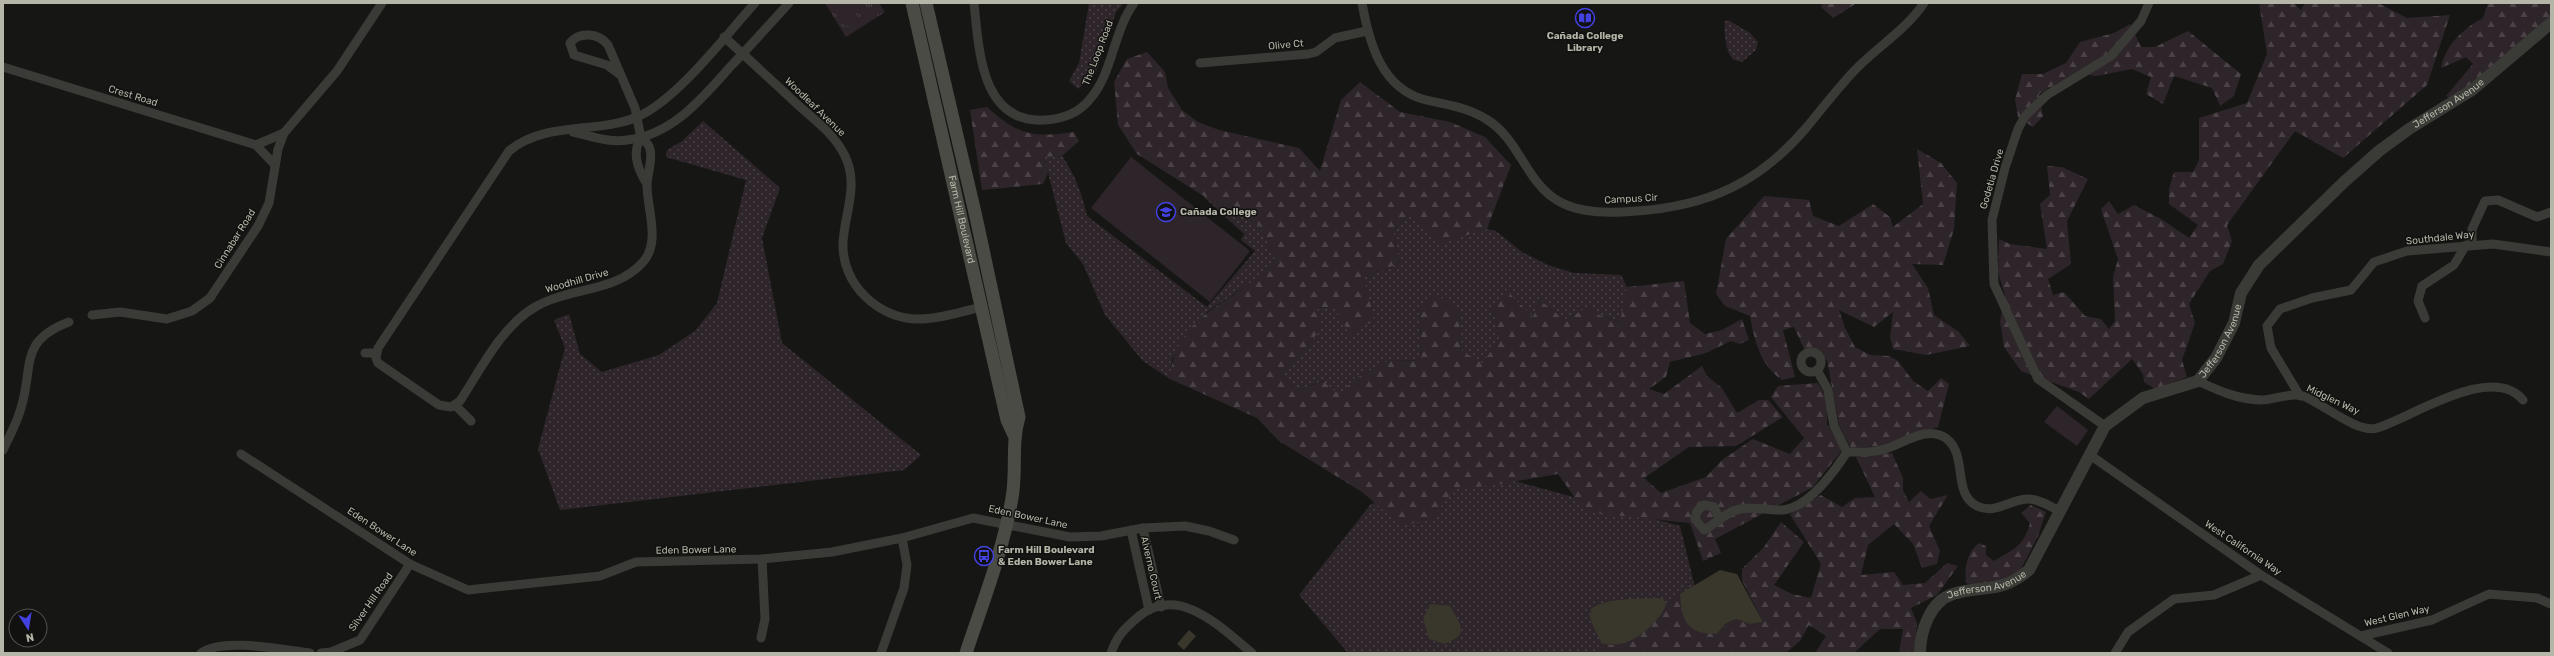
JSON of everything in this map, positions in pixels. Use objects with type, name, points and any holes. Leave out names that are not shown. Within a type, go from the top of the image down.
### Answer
[{"type":"main road","name":"Farm Hill Boulevard","points":[[912,3],[1007,420],[1014,435]]},
{"type":"main road","name":"Farm Hill Boulevard","points":[[926,4],[976,217],[1019,417],[1014,435],[1014,481],[1007,524],[966,653]]},
{"type":"street","name":"Cinnabar Road","points":[[92,315],[120,312],[167,319],[192,311],[210,298],[258,226],[269,204],[275,165],[284,133],[337,71],[383,3]]},
{"type":"street","points":[[471,421],[456,405],[450,407],[439,405],[389,372],[378,363],[376,353],[509,151],[530,137],[617,123],[637,117],[663,103],[756,3]]},
{"type":"street","points":[[570,131],[615,141],[641,138],[662,129],[686,114],[789,3]]},
{"type":"street","name":"The Loop Road","points":[[974,3],[982,64],[988,86],[994,95],[1009,110],[1026,118],[1039,121],[1067,116],[1080,109],[1090,99],[1103,76],[1118,32],[1134,3]]},
{"type":"street","name":"Campus Cir","points":[[1362,3],[1367,31],[1375,55],[1388,76],[1397,84],[1424,99],[1460,107],[1488,120],[1505,134],[1521,155],[1534,178],[1550,196],[1572,207],[1584,210],[1629,212],[1696,202],[1724,193],[1756,175],[1795,141],[1838,88],[1871,53],[1904,28],[1924,3]]},
{"type":"street","name":"Godetia Drive","points":[[2105,426],[2038,378],[1994,284],[1992,220],[2005,168],[2018,129],[2025,116],[2047,95],[2111,56],[2141,21],[2149,3]]},
{"type":"street","name":"Jefferson Avenue","points":[[1920,653],[1925,624],[1936,606],[1952,594],[1991,590],[2018,579],[2029,570],[2105,426],[2143,398],[2198,381],[2220,351],[2234,323],[2241,293],[2259,266],[2344,182],[2379,151],[2409,129],[2472,90],[2551,23]]},
{"type":"street","name":"Olive Ct","points":[[1200,63],[1308,54],[1316,52],[1335,38],[1367,31]]},
{"type":"street","points":[[620,74],[606,65],[574,55],[570,44],[574,38],[584,34],[605,41],[617,63],[637,117],[641,138]]},
{"type":"street","name":"Woodleaf Avenue","points":[[724,37],[828,132],[845,155],[850,168],[852,193],[844,232],[844,257],[853,281],[862,295],[876,306],[905,318],[934,317],[982,307]]},
{"type":"street","name":"Crest Road","points":[[3,67],[256,145],[275,165]]},
{"type":"street","points":[[256,145],[284,133]]},
{"type":"street","name":"Woodhill Drive","points":[[456,405],[499,342],[521,317],[552,298],[621,279],[644,262],[652,244],[647,184],[651,166],[650,148],[641,138],[635,151],[639,168],[647,184]]},
{"type":"street","points":[[2425,318],[2418,301],[2422,286],[2454,265],[2469,245],[2472,229],[2485,201],[2498,200],[2537,216],[2551,212]]},
{"type":"street","name":"Southdale Way","points":[[2300,396],[2271,348],[2266,326],[2280,309],[2312,298],[2351,290],[2374,262],[2407,251],[2492,244],[2551,252]]},
{"type":"street","points":[[3,450],[22,408],[27,369],[32,351],[42,337],[57,327],[69,322]]},
{"type":"street","points":[[365,353],[376,353]]},
{"type":"street","points":[[1817,370],[1828,390],[1834,426],[1847,452]]},
{"type":"street","name":"Midglen Way","points":[[2198,381],[2230,396],[2261,400],[2300,396],[2349,421],[2375,429],[2465,392],[2496,388],[2518,394],[2523,400]]},
{"type":"street","points":[[1847,452],[1882,450],[1932,433],[1942,436],[1952,445],[1958,459],[1963,487],[1970,501],[1976,506],[1991,509],[2028,499],[2059,511]]},
{"type":"street","points":[[1719,518],[1741,509],[1785,510],[1795,505],[1815,492],[1833,472],[1847,452]]},
{"type":"street","name":"Eden Bower Lane","points":[[241,454],[410,564],[468,590],[600,576],[636,562],[762,559],[832,552],[902,538],[973,518],[1070,537],[1101,536],[1143,528],[1185,526],[1209,531],[1234,540]]},
{"type":"street","name":"West California Way","points":[[2090,455],[2261,574],[2388,653]]},
{"type":"street","name":"Alverno Court","points":[[1143,528],[1161,607]]},
{"type":"street","name":"Alverno Court","points":[[1131,530],[1149,610]]},
{"type":"street","points":[[881,653],[904,588],[907,565],[902,538]]},
{"type":"street","points":[[761,638],[765,619],[762,559]]},
{"type":"street","name":"Silver Hill Road","points":[[321,653],[331,652],[360,640],[410,564]]},
{"type":"street","points":[[2114,653],[2128,632],[2174,599],[2214,595],[2261,574]]},
{"type":"street","name":"West Glen Way","points":[[2361,636],[2432,620],[2489,594],[2537,598],[2551,604]]},
{"type":"street","name":"Alverno Court","points":[[1111,653],[1116,640],[1124,628],[1149,610],[1173,605],[1203,614],[1252,653]]},
{"type":"street","points":[[201,653],[218,646],[237,646],[310,653]]},
{"type":"green space","points":[[825,3],[879,3],[885,12],[846,37]]},
{"type":"green space","points":[[830,3],[849,3],[859,19],[846,27]]},
{"type":"green space","points":[[1089,3],[1124,3],[1116,12],[1096,72],[1078,89],[1069,81],[1079,63]]},
{"type":"green space","points":[[1821,3],[1857,3],[1833,18],[1822,8]]},
{"type":"green space","points":[[2259,3],[2293,3],[2301,10],[2305,3],[2378,3],[2407,18],[2450,15],[2427,85],[2343,158],[2295,131],[2227,225],[2232,241],[2223,264],[2210,271],[2189,304],[2195,323],[2182,360],[2187,377],[2155,389],[2144,382],[2143,374],[2132,359],[2089,399],[2079,392],[2021,371],[2004,347],[2000,321],[2005,295],[1998,272],[1999,239],[2010,244],[2047,249],[2040,204],[2050,195],[2047,166],[2062,167],[2088,179],[2067,221],[2071,264],[2048,279],[2053,295],[2064,292],[2085,316],[2101,319],[2109,329],[2115,321],[2113,277],[2118,259],[2101,209],[2109,201],[2118,214],[2134,205],[2161,219],[2189,238],[2198,225],[2169,204],[2169,189],[2174,172],[2193,172],[2199,160],[2199,118],[2247,103],[2267,54]]},
{"type":"green space","points":[[2488,3],[2551,3],[2551,17],[2461,103],[2446,96],[2473,64],[2466,57],[2441,68],[2443,60],[2456,38],[2462,32],[2483,18]]},
{"type":"green space","points":[[1728,20],[1750,33],[1758,42],[1756,50],[1742,62],[1734,60],[1731,57],[1727,47],[1725,37],[1725,21]]},
{"type":"green space","points":[[2130,24],[2141,47],[2155,47],[2188,31],[2241,74],[2234,96],[2220,106],[2212,88],[2174,76],[2163,104],[2146,94],[2151,77],[2132,69],[2096,76],[2075,73],[2039,94],[2043,116],[2033,127],[2018,117],[2015,100],[2022,74],[2043,74],[2066,63],[2080,42],[2114,33]]},
{"type":"green space","points":[[1147,52],[1165,72],[1168,88],[1182,110],[1198,122],[1219,130],[1299,148],[1320,171],[1341,100],[1360,82],[1400,112],[1450,122],[1485,137],[1511,165],[1487,229],[1441,243],[1409,215],[1393,231],[1400,263],[1364,277],[1374,320],[1350,335],[1334,307],[1317,308],[1322,327],[1310,343],[1280,373],[1296,391],[1323,381],[1340,395],[1354,379],[1390,360],[1422,361],[1419,308],[1437,295],[1458,309],[1462,351],[1482,363],[1500,340],[1493,308],[1506,290],[1533,317],[1540,300],[1565,320],[1588,307],[1599,315],[1620,322],[1627,287],[1684,281],[1690,323],[1705,334],[1722,330],[1742,319],[1749,340],[1740,344],[1731,341],[1706,353],[1670,362],[1666,377],[1649,389],[1664,394],[1702,366],[1707,376],[1722,388],[1737,413],[1759,400],[1768,400],[1783,417],[1736,446],[1689,447],[1644,478],[1661,493],[1706,477],[1722,460],[1753,439],[1790,454],[1804,438],[1771,397],[1778,386],[1818,383],[1828,401],[1827,424],[1842,450],[1813,487],[1715,539],[1721,553],[1703,561],[1690,523],[1585,512],[1558,474],[1489,486],[1455,488],[1432,519],[1401,526],[1362,492],[1279,441],[1257,418],[1170,379],[1173,360],[1188,331],[1211,310],[1256,278],[1275,259],[1260,226],[1202,195],[1137,154],[1118,125],[1114,82],[1127,59]]},
{"type":"green space","points":[[987,107],[1008,124],[1017,129],[1047,135],[1074,132],[1079,141],[1062,156],[1044,157],[1048,173],[1043,184],[982,190],[970,110]]},
{"type":"green space","points":[[703,121],[780,188],[762,238],[782,343],[921,455],[904,470],[560,510],[538,449],[565,348],[554,320],[569,314],[580,354],[602,372],[659,355],[695,331],[717,303],[746,180],[666,157],[667,150],[682,141]]},
{"type":"green space","points":[[1917,149],[1941,163],[1957,183],[1954,229],[1943,265],[1912,264],[1928,288],[1934,315],[1959,332],[1970,346],[1926,355],[1893,349],[1890,337],[1893,312],[1874,327],[1839,310],[1845,328],[1855,347],[1870,355],[1889,356],[1898,361],[1913,381],[1928,391],[1941,378],[1949,384],[1938,427],[1880,446],[1851,448],[1839,425],[1827,360],[1804,349],[1794,327],[1783,330],[1795,377],[1782,380],[1769,367],[1760,352],[1756,343],[1750,316],[1725,306],[1716,294],[1726,239],[1764,196],[1809,200],[1813,216],[1839,226],[1873,204],[1890,217],[1893,227],[1923,204]]},
{"type":"green space","points":[[1062,156],[1078,184],[1087,216],[1207,307],[1255,251],[1241,240],[1244,234],[1202,195],[1260,226],[1275,259],[1253,281],[1207,312],[1172,359],[1170,379],[1143,361],[1105,315],[1083,264],[1066,243],[1044,157]]},
{"type":"green space","points":[[1131,157],[1250,251],[1210,302],[1091,208]]},
{"type":"green space","points":[[1409,215],[1441,242],[1487,229],[1496,231],[1522,252],[1548,265],[1574,273],[1621,275],[1627,287],[1621,322],[1599,315],[1588,307],[1565,320],[1540,300],[1533,317],[1506,291],[1493,308],[1500,340],[1482,364],[1462,351],[1458,309],[1419,308],[1422,361],[1390,360],[1354,379],[1340,396],[1322,381],[1296,391],[1280,373],[1310,343],[1322,327],[1316,308],[1334,307],[1364,277],[1400,263],[1393,231]]},
{"type":"green space","points":[[2057,406],[2088,430],[2077,446],[2044,422]]},
{"type":"green space","points":[[1892,453],[1903,478],[1903,490],[1909,502],[1921,491],[1930,499],[1948,495],[1929,526],[1940,551],[1937,564],[1922,568],[1913,544],[1894,524],[1868,545],[1861,575],[1894,572],[1903,585],[1925,583],[1947,563],[1958,566],[1937,595],[1911,608],[1917,623],[1914,653],[1899,653],[1903,629],[1880,629],[1854,653],[1815,653],[1826,636],[1809,625],[1800,641],[1786,653],[1593,653],[1602,643],[1614,645],[1625,643],[1636,637],[1646,629],[1680,594],[1681,610],[1717,634],[1725,624],[1736,619],[1750,624],[1763,622],[1742,580],[1742,569],[1764,547],[1781,522],[1804,542],[1774,585],[1792,594],[1811,598],[1821,564],[1790,514],[1821,495],[1842,507],[1855,498],[1875,497],[1856,457]]},
{"type":"green space","points":[[1489,474],[1680,526],[1711,653],[1348,653],[1299,595],[1371,504]]},
{"type":"green space","points":[[2031,505],[2046,512],[2038,536],[2020,571],[2010,579],[1978,586],[1966,583],[1967,561],[1975,547],[1979,543],[1986,546],[1986,555],[1994,561],[2013,550],[2025,537],[2028,531],[2030,523],[2021,513]]},
{"type":"shaded area","points":[[1720,570],[1737,574],[1763,622],[1750,624],[1736,619],[1725,624],[1717,634],[1699,632],[1688,624],[1682,612],[1680,594]]},
{"type":"shaded area","points":[[1663,598],[1666,605],[1662,613],[1648,629],[1640,635],[1621,644],[1611,645],[1602,643],[1590,617],[1591,609],[1606,602]]},
{"type":"shaded area","points":[[1431,604],[1450,606],[1460,624],[1461,632],[1458,637],[1445,644],[1429,639],[1423,618]]},
{"type":"shaded area","points":[[1189,630],[1196,636],[1184,650],[1177,644]]},
{"type":"place","name":"Cañada College Library","points":[[1585,18]]},
{"type":"place","name":"Cañada College","points":[[1166,212]]},
{"type":"place","name":"Farm Hill Boulevard & Eden Bower Lane","points":[[984,556]]}]
